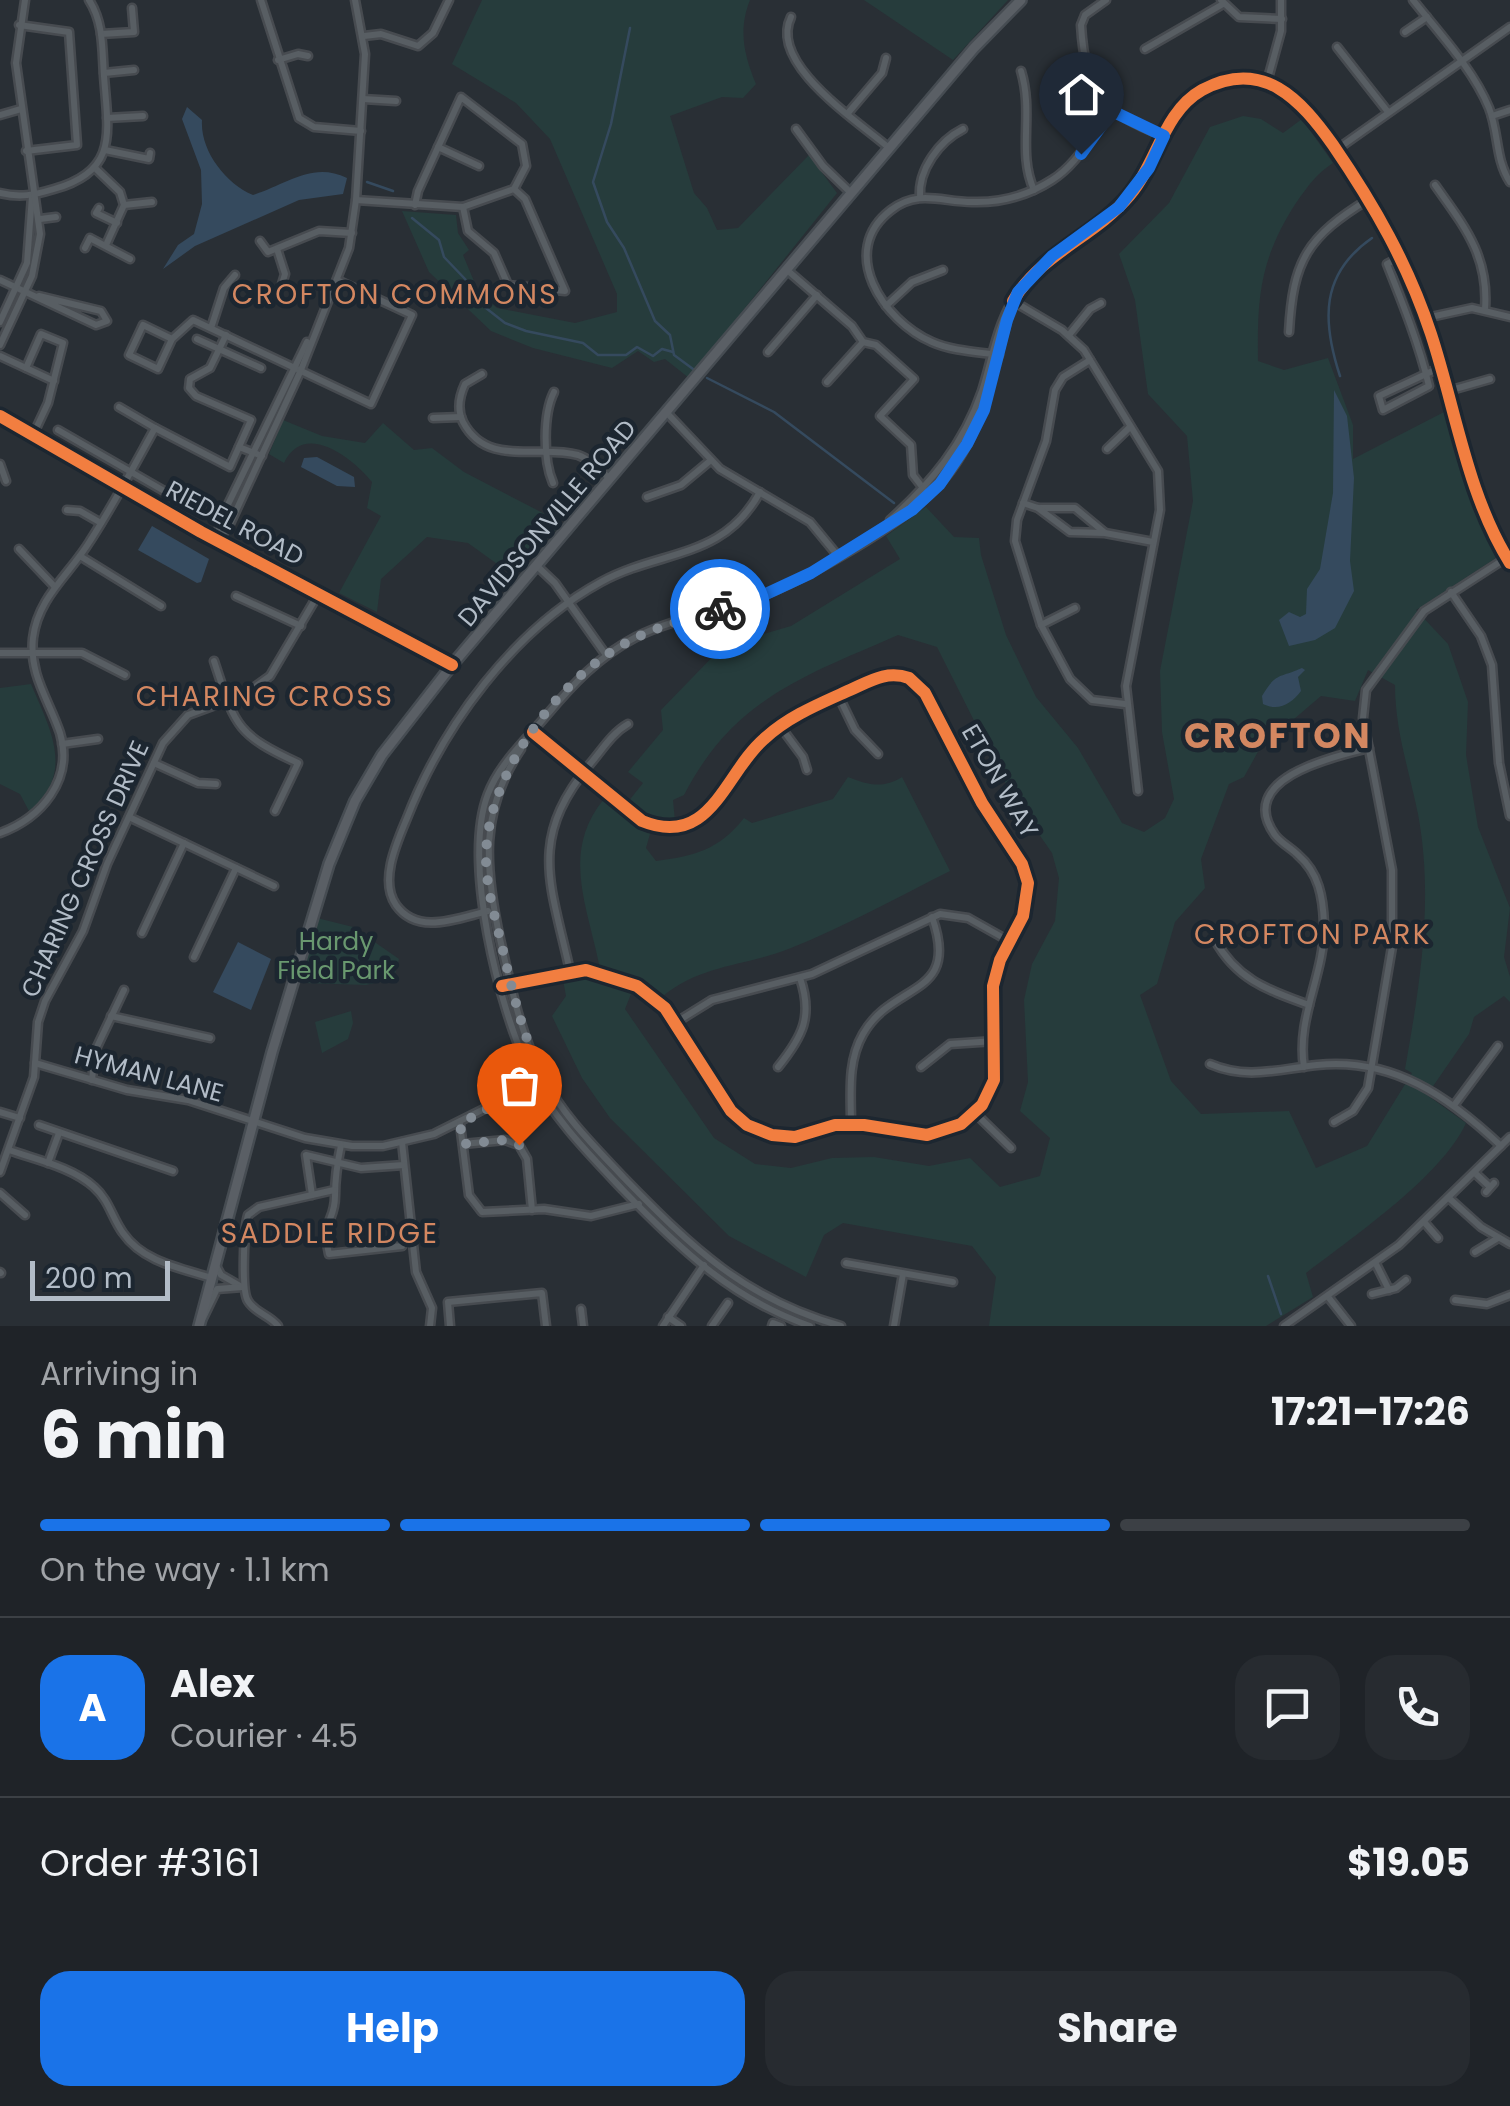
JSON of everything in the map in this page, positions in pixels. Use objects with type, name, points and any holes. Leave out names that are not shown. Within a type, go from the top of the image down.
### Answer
[{"type":"main road","name":"DAVIDSONVILLE ROAD","points":[[199,1323],[310,918],[346,820],[396,734],[974,48],[1021,0]]},
{"type":"street","points":[[0,322],[31,248],[32,195],[16,63],[25,0]]},
{"type":"street","points":[[0,193],[22,198],[73,184],[95,168],[106,150],[101,34],[89,0]]},
{"type":"street","points":[[261,0],[293,108],[303,122],[314,127],[361,131]]},
{"type":"street","points":[[217,541],[220,521],[314,329],[352,232],[364,36],[355,0]]},
{"type":"street","points":[[364,36],[381,34],[418,46],[434,33],[449,0]]},
{"type":"street","points":[[1106,0],[1085,15],[1081,31],[1093,87],[1112,111],[1164,136]]},
{"type":"street","points":[[1267,82],[1282,19],[1281,0]]},
{"type":"street","points":[[1414,0],[1460,62],[1492,116],[1498,154],[1510,182]]},
{"type":"street","points":[[1145,50],[1222,2],[1240,17],[1282,19]]},
{"type":"street","points":[[101,34],[134,32],[132,8]]},
{"type":"street","points":[[791,17],[786,34],[794,61],[889,148]]},
{"type":"street","points":[[1405,32],[1427,17]]},
{"type":"street","points":[[19,26],[69,32],[77,146],[26,151]]},
{"type":"street","points":[[1336,150],[1510,27]]},
{"type":"street","points":[[1338,47],[1388,112]]},
{"type":"street","points":[[278,60],[308,56]]},
{"type":"street","points":[[848,113],[882,72],[886,58]]},
{"type":"street","points":[[104,73],[134,70]]},
{"type":"street","points":[[1021,71],[1029,106],[1024,164],[1034,190]]},
{"type":"street","points":[[926,491],[968,424],[1002,318],[1012,302],[1043,264],[1119,207],[1149,168],[1178,110],[1204,89],[1230,80],[1267,82],[1303,104],[1369,199],[1401,257],[1426,318],[1482,507],[1509,559],[1451,592],[1416,619],[1371,678],[1362,709],[1389,845],[1393,908],[1390,968],[1373,1068],[1364,1097],[1352,1111],[1334,1122]]},
{"type":"street","points":[[356,200],[415,204],[463,207],[514,189],[526,166],[522,144],[462,97],[415,204]]},
{"type":"street","points":[[363,99],[396,101]]},
{"type":"street","points":[[0,115],[21,109]]},
{"type":"street","points":[[1492,116],[1510,110]]},
{"type":"street","points":[[1000,355],[932,342],[886,306],[867,272],[870,236],[894,208],[920,197],[995,202],[1034,190],[1074,161],[1112,111]]},
{"type":"street","points":[[107,118],[143,116]]},
{"type":"street","points":[[920,197],[922,172],[950,136],[963,129]]},
{"type":"street","points":[[796,130],[823,166],[851,193]]},
{"type":"street","points":[[438,147],[478,166]]},
{"type":"street","points":[[106,150],[149,159],[150,153]]},
{"type":"street","points":[[95,168],[120,192],[124,204],[106,245]]},
{"type":"street","points":[[1435,185],[1481,256],[1486,278],[1484,309]]},
{"type":"street","points":[[463,207],[468,231],[494,253],[508,285],[565,292],[524,199],[514,189]]},
{"type":"street","points":[[0,345],[39,250],[40,219],[32,195]]},
{"type":"street","points":[[1289,332],[1294,282],[1306,252],[1332,223],[1369,199]]},
{"type":"street","points":[[124,204],[152,202]]},
{"type":"street","points":[[99,208],[96,214],[117,224]]},
{"type":"street","points":[[40,219],[56,217]]},
{"type":"street","points":[[260,242],[266,252],[318,231],[352,232]]},
{"type":"street","points":[[85,248],[90,238],[130,259]]},
{"type":"street","points":[[276,248],[285,274],[282,284]]},
{"type":"street","points":[[1401,257],[1387,264],[1426,372],[1429,386],[1382,410],[1379,396],[1426,372],[1441,367]]},
{"type":"street","points":[[787,270],[852,326],[863,342],[876,346],[914,379],[880,416],[911,445],[914,475],[926,491]]},
{"type":"street","points":[[886,306],[912,282],[943,270]]},
{"type":"street","points":[[211,328],[226,283],[235,275]]},
{"type":"street","points":[[0,280],[25,292],[102,311],[106,321],[96,324],[39,296]]},
{"type":"street","points":[[172,339],[143,325],[129,356],[158,369],[172,339],[194,320],[371,404],[412,315],[336,280]]},
{"type":"street","points":[[768,352],[817,296]]},
{"type":"street","points":[[1012,302],[1069,336],[1090,360],[1150,453],[1160,480],[1161,499],[1128,670],[1126,704],[1138,791]]},
{"type":"street","points":[[810,1326],[754,1302],[705,1264],[567,1130],[540,1081],[506,986],[489,911],[486,856],[491,810],[503,779],[533,732],[579,678],[606,655],[658,628],[766,594],[838,556],[926,491],[957,460],[976,428],[1000,355],[1012,302]]},
{"type":"street","points":[[1069,336],[1090,310],[1101,303]]},
{"type":"street","points":[[1426,318],[1460,308],[1484,309],[1510,317]]},
{"type":"street","points":[[26,368],[41,334],[63,343],[54,381],[33,436]]},
{"type":"street","points":[[119,407],[230,467],[252,420],[196,396],[188,388],[190,379],[210,368],[226,335]]},
{"type":"street","points":[[197,339],[261,368]]},
{"type":"street","points":[[827,382],[863,342]]},
{"type":"street","points":[[0,356],[54,381]]},
{"type":"street","points":[[1090,360],[1064,377],[1055,390],[1046,440],[1023,503],[1015,541],[1041,625],[1061,665],[1084,696],[1106,705],[1126,704]]},
{"type":"street","points":[[217,541],[262,456],[296,368]]},
{"type":"street","points":[[482,374],[472,377],[462,390],[460,417],[471,433],[496,450],[580,456],[610,479]]},
{"type":"street","points":[[1448,391],[1490,379]]},
{"type":"street","points":[[553,482],[548,454],[548,409],[554,392]]},
{"type":"street","points":[[666,413],[710,460],[810,522],[838,556]]},
{"type":"street","name":"RIEDEL ROAD","points":[[0,416],[217,541],[452,664]]},
{"type":"street","points":[[434,418],[460,417]]},
{"type":"street","points":[[1107,449],[1130,427]]},
{"type":"street","points":[[0,833],[26,822],[44,806],[58,779],[62,744],[38,684],[32,653],[40,611],[101,523],[156,428]]},
{"type":"street","points":[[58,430],[192,507]]},
{"type":"street","points":[[239,446],[262,456]]},
{"type":"street","points":[[647,497],[681,485],[710,460]]},
{"type":"street","points":[[0,464],[6,481]]},
{"type":"street","points":[[489,911],[436,923],[414,920],[395,903],[390,873],[414,800],[448,736],[526,639],[568,602],[639,565],[718,540],[744,520],[760,492]]},
{"type":"street","points":[[1023,503],[1038,508],[1075,508],[1105,533]]},
{"type":"street","points":[[1038,508],[1064,530],[1153,542]]},
{"type":"street","points":[[67,510],[80,511],[101,523]]},
{"type":"street","points":[[19,549],[54,587]]},
{"type":"street","points":[[80,556],[161,606]]},
{"type":"street","points":[[537,566],[606,655]]},
{"type":"street","name":"CHARING CROSS DRIVE","points":[[0,1172],[35,1063],[38,1022],[45,1001],[82,931],[168,735],[198,710],[254,689],[270,676],[318,592]]},
{"type":"street","points":[[1451,592],[1481,636],[1492,664],[1499,763],[1510,816]]},
{"type":"street","points":[[236,596],[301,626]]},
{"type":"street","points":[[1041,625],[1074,608]]},
{"type":"street","points":[[0,653],[82,652],[126,675]]},
{"type":"street","points":[[214,661],[236,724],[249,738],[298,763],[275,811]]},
{"type":"street","name":"ETON WAY","points":[[533,732],[642,821],[661,827],[682,826],[707,812],[755,748],[780,726],[838,695],[887,675],[901,675],[920,686],[982,803],[1026,874],[1028,901],[993,986],[994,1080],[974,1113]]},
{"type":"street","points":[[838,695],[855,730],[878,754]]},
{"type":"street","points":[[570,972],[550,882],[548,850],[558,809],[583,773],[628,724]]},
{"type":"street","points":[[780,726],[803,758],[806,770]]},
{"type":"street","points":[[62,744],[98,739]]},
{"type":"street","points":[[1304,1067],[1301,1032],[1324,940],[1319,886],[1307,863],[1276,836],[1268,807],[1276,788],[1302,766],[1369,748]]},
{"type":"street","points":[[154,763],[198,783],[216,784]]},
{"type":"street","points":[[129,817],[274,886]]},
{"type":"street","points":[[142,932],[184,843]]},
{"type":"street","points":[[194,957],[236,868]]},
{"type":"street","points":[[675,1023],[712,1000],[800,978],[932,917],[959,915],[1009,941]]},
{"type":"street","points":[[851,1125],[855,1052],[863,1032],[882,1010],[925,985],[934,973],[941,950],[932,917]]},
{"type":"street","points":[[1216,940],[1234,968],[1249,981],[1309,1005]]},
{"type":"street","points":[[506,986],[570,972],[596,972],[638,986],[657,1000],[675,1023],[725,1103],[747,1125],[772,1135],[794,1136],[835,1125],[927,1135],[951,1129],[974,1113],[1010,1148]]},
{"type":"street","points":[[778,1067],[797,1043],[806,1021],[808,1004],[800,978]]},
{"type":"street","points":[[92,1080],[96,1050],[124,990]]},
{"type":"street","points":[[111,1016],[210,1038]]},
{"type":"street","points":[[921,1068],[950,1044],[995,1041]]},
{"type":"street","points":[[1455,1104],[1498,1046]]},
{"type":"street","name":"HYMAN LANE","points":[[35,1063],[92,1080],[188,1100],[253,1125],[341,1145],[402,1142],[460,1124],[540,1081]]},
{"type":"street","points":[[1210,1064],[1249,1074],[1336,1064],[1407,1077],[1455,1104],[1501,1146]]},
{"type":"street","points":[[0,1112],[20,1118]]},
{"type":"street","points":[[460,1124],[468,1192],[474,1206],[492,1214],[532,1210],[591,1216],[641,1202]]},
{"type":"street","points":[[39,1125],[174,1170]]},
{"type":"street","points":[[48,1164],[59,1133]]},
{"type":"street","points":[[1284,1326],[1376,1264],[1425,1223],[1510,1137]]},
{"type":"street","points":[[463,1144],[505,1140],[519,1145],[527,1159],[532,1210]]},
{"type":"street","points":[[402,1142],[417,1278],[432,1308],[430,1326]]},
{"type":"street","points":[[341,1145],[334,1205],[324,1228],[329,1254],[402,1246],[401,1238],[412,1237]]},
{"type":"street","points":[[9,1150],[93,1186],[106,1200],[123,1234],[142,1252],[212,1278]]},
{"type":"street","points":[[312,1195],[306,1155],[360,1168],[404,1165]]},
{"type":"street","points":[[1476,1174],[1490,1187]]},
{"type":"street","points":[[278,1326],[252,1307],[243,1287],[244,1236],[251,1211],[334,1190]]},
{"type":"street","points":[[0,1193],[24,1215]]},
{"type":"street","points":[[1450,1199],[1510,1244]]},
{"type":"street","points":[[1425,1223],[1438,1238]]},
{"type":"street","points":[[1475,1252],[1498,1238]]},
{"type":"street","points":[[846,1263],[954,1282]]},
{"type":"street","points":[[216,1264],[221,1275],[243,1287]]},
{"type":"street","points":[[663,1326],[705,1264]]},
{"type":"street","points":[[705,1264],[778,1304],[841,1326]]},
{"type":"street","points":[[1376,1264],[1389,1290]]},
{"type":"street","points":[[894,1326],[903,1274]]},
{"type":"street","points":[[1372,1294],[1406,1280]]},
{"type":"street","points":[[199,1323],[208,1314],[216,1288],[243,1287]]},
{"type":"street","points":[[450,1326],[448,1302],[542,1293],[546,1326]]},
{"type":"street","points":[[1455,1300],[1488,1304],[1510,1295]]},
{"type":"street","points":[[1329,1298],[1351,1326]]},
{"type":"street","points":[[712,1326],[728,1303]]},
{"type":"street","points":[[581,1309],[582,1326]]},
{"type":"street","points":[[668,1317],[681,1326]]},
{"type":"green space","points":[[482,0],[750,0],[744,42],[756,84],[743,98],[722,97],[670,116],[694,193],[707,208],[717,230],[738,228],[809,155],[837,193],[689,378],[665,359],[654,362],[638,351],[612,368],[533,348],[491,331],[429,272],[402,211],[456,215],[458,233],[469,250],[463,255],[479,293],[497,308],[575,323],[617,312],[617,294],[550,139],[516,103],[452,64]]},
{"type":"green space","points":[[864,0],[1008,0],[953,60]]},
{"type":"green space","points":[[1243,116],[1261,119],[1283,133],[1302,119],[1333,163],[1304,191],[1268,260],[1258,317],[1258,361],[1284,370],[1328,358],[1353,425],[1353,459],[1444,412],[1467,492],[1496,558],[1416,610],[1448,644],[1468,702],[1466,755],[1478,827],[1510,908],[1504,957],[1510,977],[1510,1002],[1504,996],[1474,1017],[1469,1034],[1427,1095],[1466,1123],[1454,1143],[1395,1204],[1306,1273],[1313,1297],[1266,1326],[989,1326],[996,1277],[972,1246],[843,1223],[824,1235],[806,1277],[729,1236],[610,1118],[582,1078],[552,1016],[566,996],[563,980],[596,979],[599,964],[581,879],[583,838],[604,799],[620,812],[643,783],[628,772],[663,730],[661,710],[723,646],[791,626],[900,559],[886,536],[926,507],[954,537],[979,538],[1006,635],[1036,697],[1078,748],[1122,823],[1144,832],[1165,818],[1174,799],[1162,732],[1160,671],[1193,501],[1187,436],[1148,394],[1135,300],[1119,254],[1169,203],[1210,127]],"holes":[[[898,635],[937,647],[1011,794],[1052,853],[1059,878],[1055,921],[1032,964],[1024,1000],[1028,1082],[1020,1111],[1050,1138],[1040,1176],[1000,1187],[970,1158],[929,1166],[874,1157],[832,1158],[791,1168],[755,1164],[714,1138],[625,1009],[637,979],[663,996],[709,971],[774,954],[811,939],[950,871],[902,777],[875,785],[848,777],[833,799],[752,823],[744,818],[725,838],[694,854],[656,861],[646,848],[654,820],[675,821],[673,800],[684,795],[725,735],[749,713],[803,678]],[[1368,670],[1395,685],[1400,734],[1423,846],[1423,942],[1405,1069],[1412,1073],[1367,1146],[1316,1168],[1289,1111],[1201,1114],[1171,1081],[1140,995],[1157,984],[1175,922],[1205,888],[1201,859],[1229,784],[1244,777],[1260,748],[1321,696],[1355,701]]]},
{"type":"green space","points":[[283,420],[322,436],[365,443],[383,423],[414,450],[432,448],[464,472],[562,523],[514,576],[468,543],[427,537],[381,579],[377,612],[339,593],[381,516],[367,508],[372,482],[353,463],[328,447],[304,444],[293,450],[284,463],[269,454]]},
{"type":"green space","points":[[31,684],[51,734],[55,766],[52,781],[29,811],[20,794],[0,784],[0,688]]},
{"type":"green space","name":"Hardy Field Park","points":[[317,918],[353,927],[399,959],[394,978],[366,985],[303,983],[305,952]]},
{"type":"green space","points":[[351,1011],[353,1023],[348,1039],[322,1053],[315,1022]]},
{"type":"water","points":[[187,107],[202,120],[205,143],[216,164],[243,190],[253,195],[299,176],[322,172],[347,178],[343,194],[299,200],[195,246],[163,269],[178,245],[194,234],[202,204],[201,170],[182,119]]},
{"type":"water","points":[[1334,390],[1347,416],[1354,478],[1350,561],[1354,591],[1335,628],[1315,640],[1289,646],[1279,620],[1289,612],[1300,617],[1306,614],[1307,589],[1320,569],[1333,493]]},
{"type":"water","points":[[317,457],[354,477],[355,487],[337,486],[301,467],[304,458]]},
{"type":"water","points":[[152,526],[209,559],[201,582],[138,550]]},
{"type":"water","points":[[1305,670],[1298,677],[1301,691],[1294,699],[1280,707],[1263,704],[1262,696],[1275,679]]},
{"type":"water","points":[[238,942],[271,959],[251,1010],[213,992]]},
{"type":"waterway","points":[[630,28],[611,124],[593,182],[607,222],[624,248],[655,321],[670,335],[674,355],[693,369]]},
{"type":"waterway","points":[[367,182],[393,191]]},
{"type":"waterway","points":[[412,218],[439,240],[444,257],[466,280],[477,301],[505,323],[583,343],[598,355],[626,355],[637,347],[653,356],[662,349],[673,352]]},
{"type":"waterway","points":[[1340,376],[1330,336],[1330,300],[1343,267],[1372,238]]},
{"type":"waterway","points":[[707,378],[774,412],[894,503]]},
{"type":"waterway","points":[[1268,1276],[1281,1314]]},
{"type":"cycle path","points":[[1013,301],[1038,270],[1101,223],[1130,195],[1169,124],[1189,100],[1224,81],[1244,78],[1278,88],[1308,113],[1333,145],[1401,259],[1431,334],[1483,509],[1510,563]]},
{"type":"cycle path","points":[[0,416],[201,532],[452,665]]},
{"type":"cycle path","points":[[502,986],[586,970],[637,986],[665,1008],[731,1111],[747,1125],[772,1135],[795,1137],[835,1125],[864,1125],[927,1135],[961,1124],[982,1105],[994,1080],[993,986],[1000,960],[1023,916],[1028,883],[1022,864],[982,803],[925,693],[909,678],[893,675],[872,680],[784,724],[750,754],[714,804],[685,825],[665,827],[642,821],[533,732]]},
{"type":"way so far","points":[[519,1145],[510,1140],[463,1144],[460,1124],[543,1078],[518,1013],[488,882],[486,841],[496,795],[533,732],[566,691],[592,667],[639,636],[720,609]]},
{"type":"district","name":"CROFTON COMMONS","points":[[395,294]]},
{"type":"district","name":"CHARING CROSS","points":[[265,696]]},
{"type":"district","name":"CROFTON","points":[[1278,735]]},
{"type":"district","name":"CROFTON PARK","points":[[1313,934]]},
{"type":"district","name":"SADDLE RIDGE","points":[[330,1233]]},
{"type":"route","points":[[720,609],[811,573],[912,510],[948,473],[984,410],[1018,292],[1052,256],[1119,207],[1149,168],[1164,136],[1112,111],[1081,154]]}]
